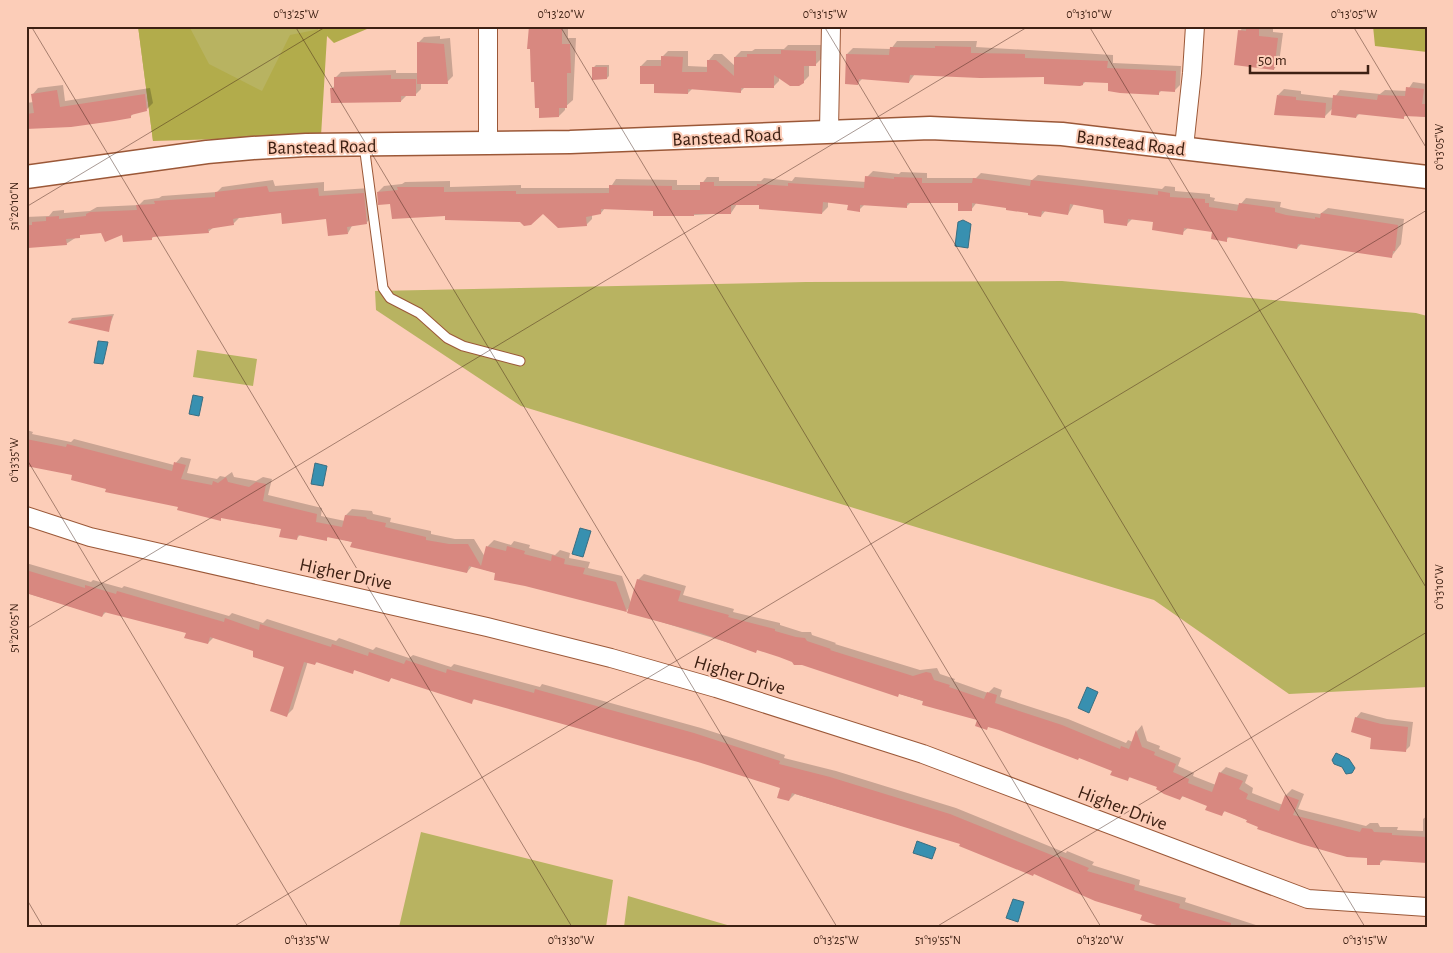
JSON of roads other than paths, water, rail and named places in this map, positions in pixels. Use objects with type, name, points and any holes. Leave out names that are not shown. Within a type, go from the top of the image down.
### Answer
[{"type":"street","points":[[488,26],[488,143]]},
{"type":"street","points":[[829,130],[830,26]]},
{"type":"street","points":[[1184,148],[1195,26]]},
{"type":"street","name":"Banstead Road","points":[[26,177],[207,152],[306,145],[570,142],[829,130],[930,128],[1062,134],[1427,177]]},
{"type":"street","name":"Higher Drive","points":[[26,516],[90,537],[487,627],[612,658],[706,685],[922,754],[1308,899],[1427,907]]},
{"type":"lane","points":[[364,145],[383,288],[390,298],[419,313],[447,338],[463,346],[520,361]]},
{"type":"water","points":[[963,220],[971,224],[968,248],[955,246],[958,222]]},
{"type":"water","points":[[98,341],[108,342],[103,364],[94,363]]},
{"type":"water","points":[[193,395],[203,397],[199,416],[189,414]]},
{"type":"water","points":[[315,463],[327,466],[323,486],[311,484]]},
{"type":"water","points":[[580,528],[591,531],[583,557],[572,554]]},
{"type":"water","points":[[1087,687],[1098,692],[1089,713],[1078,708]]},
{"type":"water","points":[[1336,753],[1349,759],[1355,768],[1352,773],[1346,774],[1342,767],[1334,764],[1332,760]]},
{"type":"water","points":[[917,841],[936,848],[932,859],[913,853]]},
{"type":"water","points":[[1013,899],[1024,902],[1018,922],[1006,918]]}]
